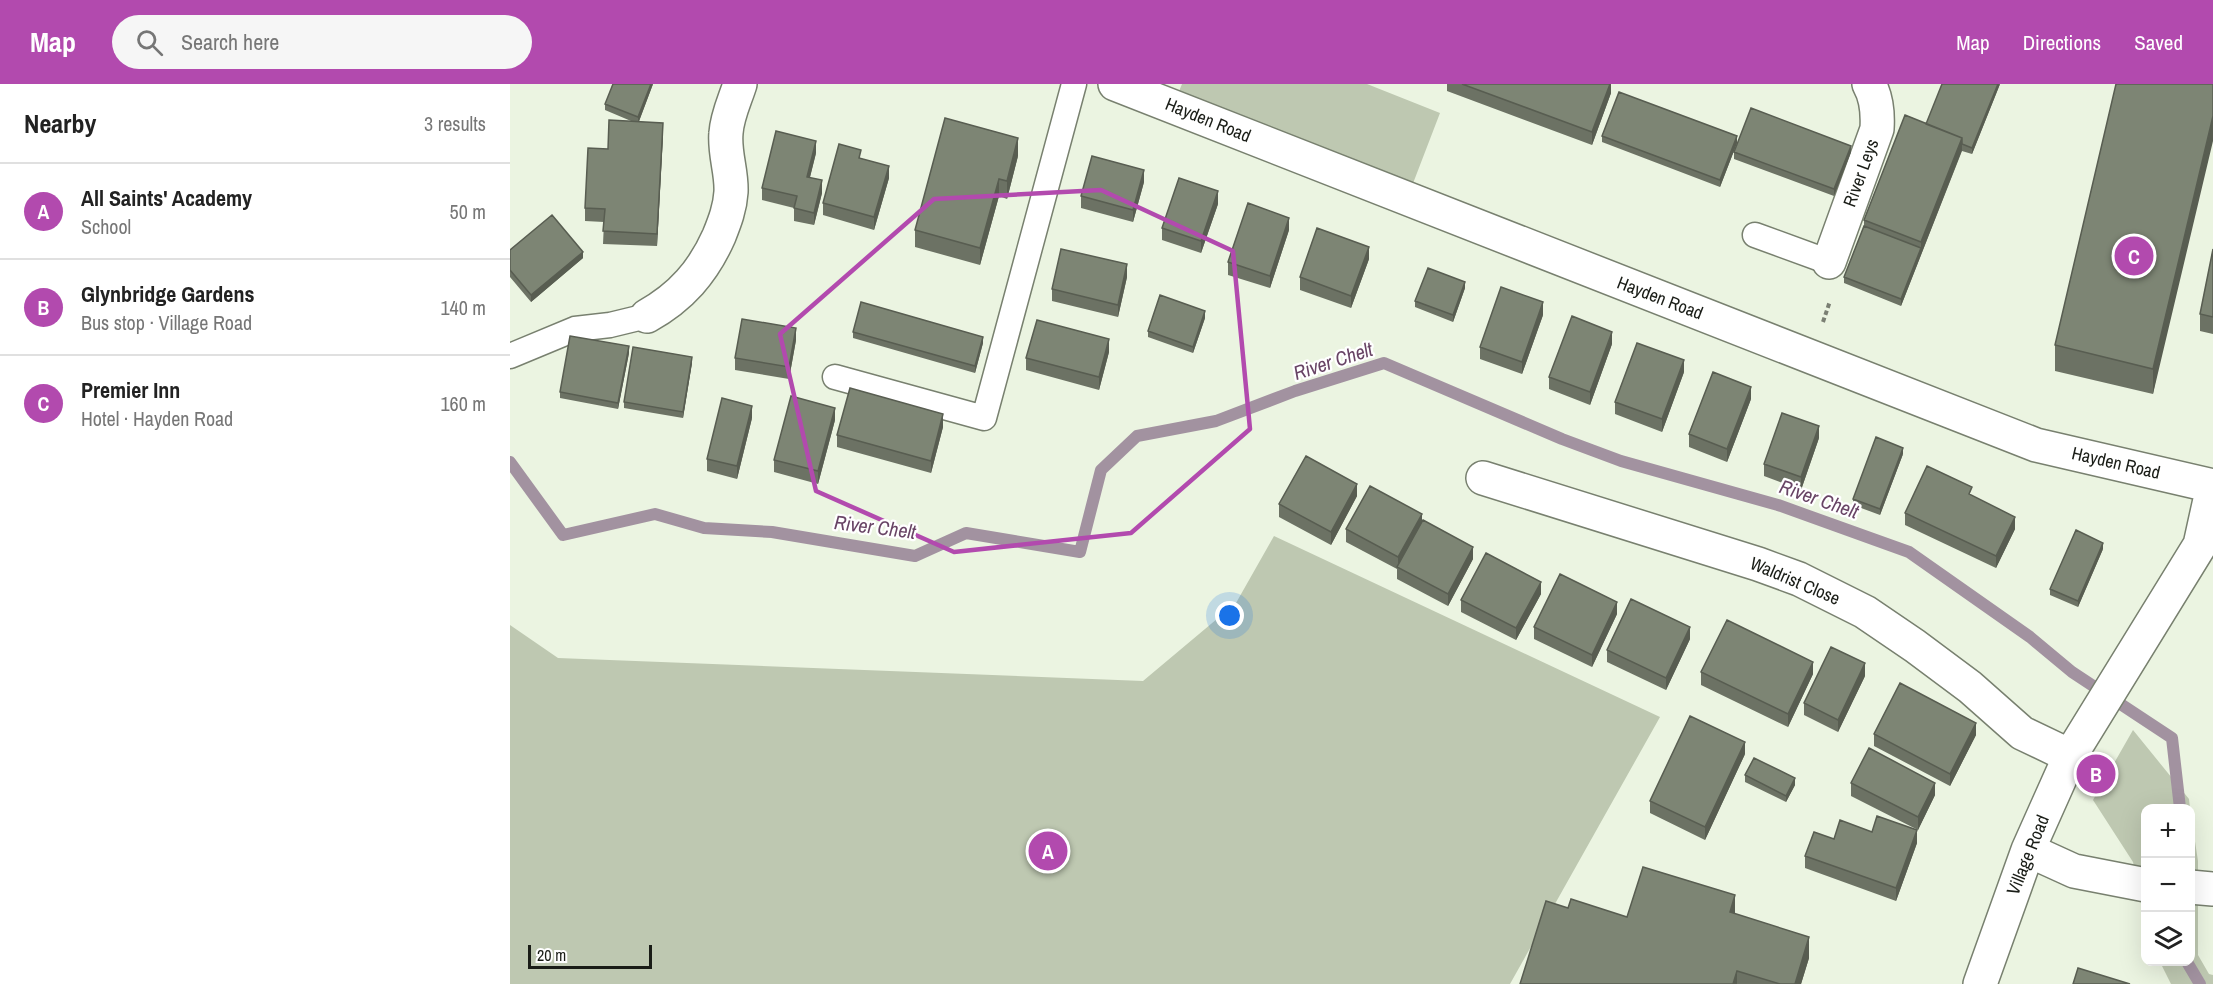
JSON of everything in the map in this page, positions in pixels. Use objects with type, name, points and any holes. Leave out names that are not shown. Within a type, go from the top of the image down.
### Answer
[{"type":"street","points":[[647,316],[667,304],[700,272],[726,220],[731,190],[726,156],[726,132],[740,84]]},
{"type":"street","name":"Hayden Road","points":[[1115,84],[2036,445],[2213,486]]},
{"type":"street","name":"River Leys","points":[[1829,262],[1877,129],[1878,110],[1869,84]]},
{"type":"street","name":"Waldrist Close","points":[[1483,478],[1744,559],[1816,587],[1865,612],[1915,646],[1970,687],[2022,733],[2078,743]]},
{"type":"street","name":"Village Road","points":[[1980,984],[2028,850],[2078,743],[2200,545],[2213,486]]},
{"type":"street","points":[[2028,850],[2074,871],[2141,884]]},
{"type":"street","points":[[2195,888],[2213,889]]},
{"type":"lane","points":[[835,377],[984,418],[1074,84]]},
{"type":"lane","points":[[1755,235],[1829,262]]},
{"type":"lane","points":[[510,356],[575,329],[610,325],[647,316]]},
{"type":"path","points":[[1810,357],[1841,267],[1829,262]]},
{"type":"highlighted area","points":[[1101,190],[1233,251],[1250,429],[1131,533],[954,552],[816,491],[780,334],[934,199]]},
{"type":"green space","points":[[1182,84],[1367,84],[1440,113],[1407,199],[1173,106]]},
{"type":"green space","points":[[1274,536],[1660,717],[1510,984],[510,984],[510,625],[558,658],[1143,681],[1236,603]]},
{"type":"green space","points":[[2133,730],[2189,799],[2190,804],[2141,804],[2141,898],[2133,862],[2093,800]]},
{"type":"green space","points":[[2195,842],[2198,861],[2198,955],[2209,974],[2213,975],[2213,984],[2171,984],[2162,966],[2195,966]]},
{"type":"building","points":[[613,84],[651,84],[638,117],[605,104]]},
{"type":"building","points":[[1462,84],[1610,84],[1592,132]]},
{"type":"building","points":[[1942,84],[1998,84],[1972,148],[1962,144],[1962,138],[1926,124]]},
{"type":"building","points":[[2116,84],[2213,84],[2213,116],[2153,369],[2055,345]]},
{"type":"building","points":[[1619,92],[1737,136],[1720,180],[1602,136]]},
{"type":"building","points":[[1751,108],[1851,146],[1834,189],[1734,152]]},
{"type":"building","points":[[1905,115],[1962,138],[1921,242],[1864,220]]},
{"type":"building","points":[[945,118],[1018,138],[1007,181],[999,179],[980,248],[915,230]]},
{"type":"building","points":[[609,120],[663,123],[657,234],[603,231],[605,209],[585,208],[588,148],[608,149]]},
{"type":"building","points":[[776,131],[816,141],[807,177],[822,180],[814,213],[794,208],[797,196],[762,188]]},
{"type":"building","points":[[839,144],[861,150],[859,158],[889,166],[874,217],[823,203]]},
{"type":"building","points":[[1092,156],[1144,170],[1133,210],[1081,196]]},
{"type":"building","points":[[1179,178],[1218,191],[1201,241],[1162,228]]},
{"type":"building","points":[[1248,203],[1289,218],[1270,276],[1228,262]]},
{"type":"building","points":[[552,215],[583,252],[531,295],[510,270],[510,250]]},
{"type":"building","points":[[1864,226],[1921,248],[1901,299],[1844,277]]},
{"type":"building","points":[[1317,228],[1369,247],[1351,296],[1300,277]]},
{"type":"building","points":[[1061,249],[1127,264],[1118,305],[1052,289]]},
{"type":"building","points":[[2213,249],[2213,317],[2200,314]]},
{"type":"building","points":[[1428,268],[1465,282],[1453,315],[1415,301]]},
{"type":"building","points":[[1501,287],[1543,302],[1522,362],[1480,347]]},
{"type":"building","points":[[1160,295],[1205,311],[1193,347],[1148,331]]},
{"type":"building","points":[[861,302],[983,337],[975,366],[853,332]]},
{"type":"building","points":[[1572,316],[1612,332],[1590,392],[1549,377]]},
{"type":"building","points":[[742,319],[796,328],[789,367],[735,358]]},
{"type":"building","points":[[1037,320],[1109,339],[1099,377],[1026,358]]},
{"type":"building","points":[[570,336],[629,346],[618,403],[560,392]]},
{"type":"building","points":[[1637,343],[1684,360],[1662,419],[1615,402]]},
{"type":"building","points":[[633,347],[692,357],[683,412],[624,402]]},
{"type":"building","points":[[1713,372],[1751,387],[1727,449],[1689,434]]},
{"type":"building","points":[[850,388],[943,414],[931,461],[837,435]]},
{"type":"building","points":[[791,396],[835,408],[818,471],[774,460]]},
{"type":"building","points":[[722,398],[752,406],[737,466],[707,459]]},
{"type":"building","points":[[1782,413],[1819,426],[1801,477],[1764,464]]},
{"type":"building","points":[[1876,437],[1903,448],[1880,509],[1853,499]]},
{"type":"building","points":[[1306,456],[1357,484],[1331,532],[1279,504]]},
{"type":"building","points":[[1927,466],[1972,487],[1969,494],[2015,517],[1996,556],[1905,513]]},
{"type":"building","points":[[1370,486],[1422,514],[1398,557],[1346,529]]},
{"type":"building","points":[[1423,520],[1473,547],[1448,594],[1397,567]]},
{"type":"building","points":[[2076,530],[2103,543],[2078,601],[2050,589]]},
{"type":"building","points":[[1486,553],[1541,582],[1516,628],[1461,600]]},
{"type":"building","points":[[1560,574],[1617,602],[1592,655],[1534,627]]},
{"type":"building","points":[[1631,599],[1690,627],[1666,678],[1607,650]]},
{"type":"building","points":[[1727,620],[1813,662],[1788,714],[1701,672]]},
{"type":"building","points":[[1831,647],[1865,663],[1838,720],[1804,703]]},
{"type":"building","points":[[1900,683],[1976,723],[1950,774],[1874,734]]},
{"type":"building","points":[[1690,716],[1745,742],[1705,827],[1650,801]]},
{"type":"building","points":[[1869,748],[1935,783],[1918,817],[1851,783]]},
{"type":"building","points":[[1754,758],[1795,778],[1786,796],[1745,775]]},
{"type":"building","points":[[1877,816],[1917,830],[1896,888],[1805,856],[1814,832],[1834,839],[1840,820],[1872,832]]},
{"type":"building","points":[[1643,867],[1735,895],[1730,912],[1809,937],[1795,984],[1780,984],[1737,971],[1733,984],[1520,984],[1546,901],[1568,908],[1571,899],[1627,917]]},
{"type":"building","points":[[2078,968],[2130,984],[2073,984]]},
{"type":"waterway","name":"River Chelt","points":[[510,462],[563,535],[655,514],[704,528],[772,532],[915,556],[966,533],[1080,552],[1101,470],[1137,436],[1216,421],[1295,391],[1384,363],[1562,439],[1621,461],[1778,505],[1909,552],[2030,637],[2072,672],[2172,738],[2180,804]]},
{"type":"waterway","name":"River Chelt","points":[[2189,966],[2200,984]]},
{"type":"place","name":"Premier Inn","points":[[2134,256]]},
{"type":"place","name":"Glynbridge Gardens","points":[[2096,774]]},
{"type":"place","name":"All Saints' Academy","points":[[1048,851]]}]
